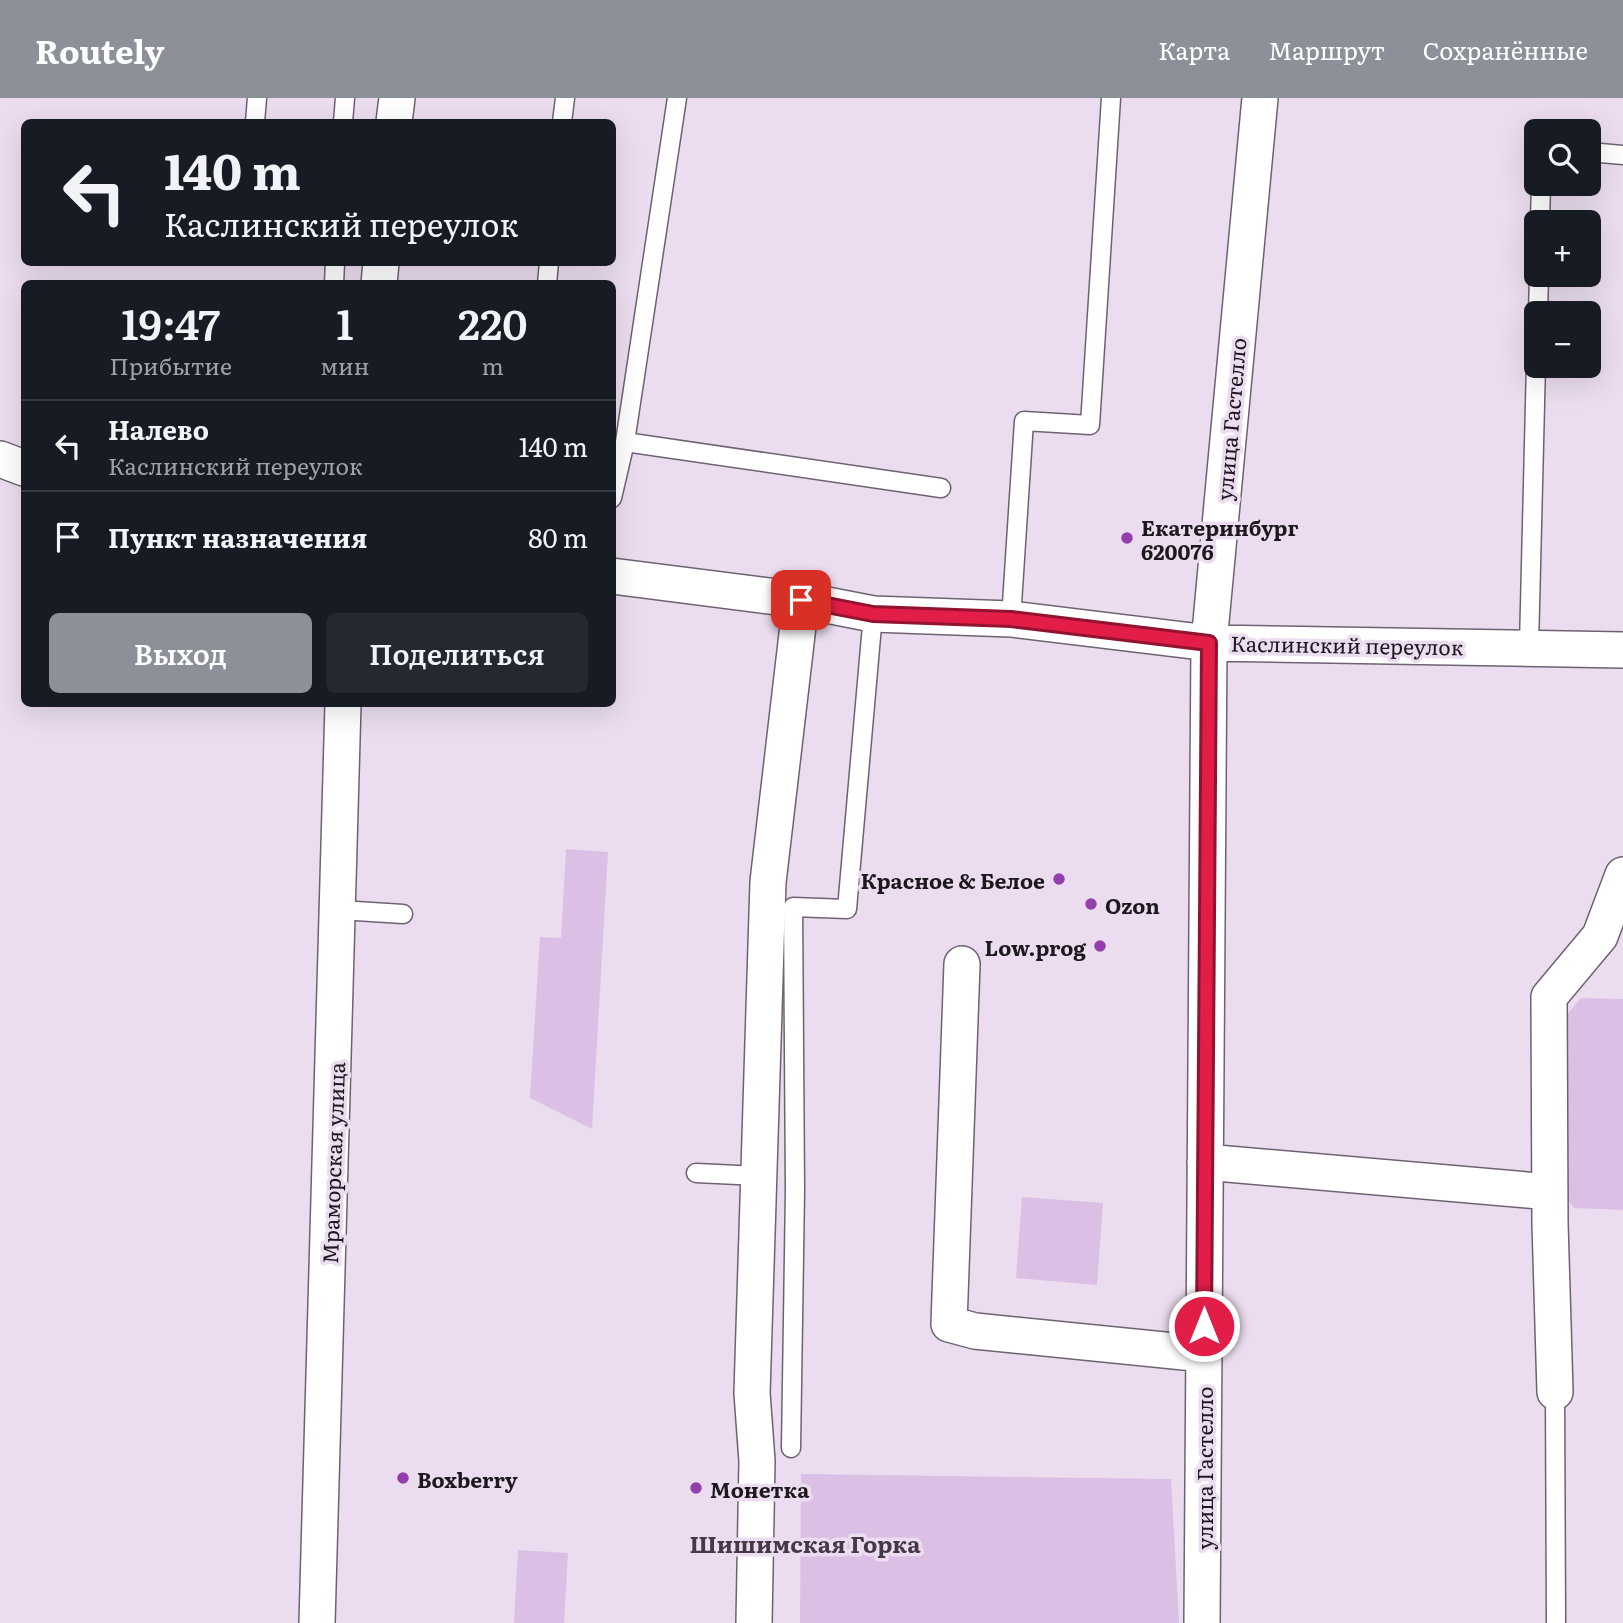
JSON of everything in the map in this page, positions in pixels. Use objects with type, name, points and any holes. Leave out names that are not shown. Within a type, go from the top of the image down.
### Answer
[{"type":"street","points":[[394,119],[397,98]]},
{"type":"street","name":"улица Гастелло","points":[[1202,1623],[1209,643],[1260,98]]},
{"type":"street","points":[[0,459],[21,467]]},
{"type":"street","name":"Каслинский переулок","points":[[616,577],[801,600],[873,614],[1011,619],[1209,643],[1529,646],[1623,650]]},
{"type":"street","points":[[754,1623],[757,1461],[752,1393],[768,882],[801,600]]},
{"type":"street","name":"Мраморская улица","points":[[317,1623],[340,910],[343,707]]},
{"type":"street","points":[[1555,1392],[1549,997],[1600,936],[1623,875]]},
{"type":"street","points":[[962,964],[949,1324],[975,1331],[1204,1354]]},
{"type":"street","points":[[1205,1162],[1550,1192]]},
{"type":"lane","points":[[255,119],[257,98]]},
{"type":"lane","points":[[343,119],[345,98]]},
{"type":"lane","points":[[562,119],[565,98]]},
{"type":"lane","points":[[616,481],[625,442],[677,98]]},
{"type":"lane","points":[[1011,619],[1024,421],[1090,425],[1111,98]]},
{"type":"lane","points":[[1601,153],[1623,155]]},
{"type":"lane","points":[[1529,646],[1536,378]]},
{"type":"lane","points":[[625,442],[942,488]]},
{"type":"lane","points":[[790,1448],[795,1190],[793,907],[847,909],[873,614]]},
{"type":"lane","points":[[340,910],[404,914]]},
{"type":"lane","points":[[696,1173],[759,1176]]},
{"type":"lane","points":[[1555,1392],[1556,1623]]},
{"type":"shaded area","points":[[566,849],[608,852],[592,1129],[530,1098],[540,937],[561,938]]},
{"type":"shaded area","points":[[1581,998],[1623,999],[1623,1210],[1574,1208],[1564,1196],[1565,1017]]},
{"type":"shaded area","points":[[1022,1197],[1103,1203],[1097,1285],[1016,1278]]},
{"type":"shaded area","points":[[801,1474],[1171,1479],[1179,1623],[800,1623]]},
{"type":"shaded area","points":[[518,1550],[568,1553],[564,1623],[514,1623]]},
{"type":"place","name":"Екатеринбург 620076","points":[[1127,538]]},
{"type":"place","name":"Красное & Белое","points":[[1059,879]]},
{"type":"place","name":"Ozon","points":[[1091,904]]},
{"type":"place","name":"Low.prog","points":[[1100,946]]},
{"type":"place","name":"Boxberry","points":[[403,1478]]},
{"type":"place","name":"Монетка","points":[[696,1488]]},
{"type":"district","name":"Шишимская Горка","points":[[805,1543]]},
{"type":"route","points":[[801,600],[873,614],[1011,619],[1209,643],[1204,1326]]}]
